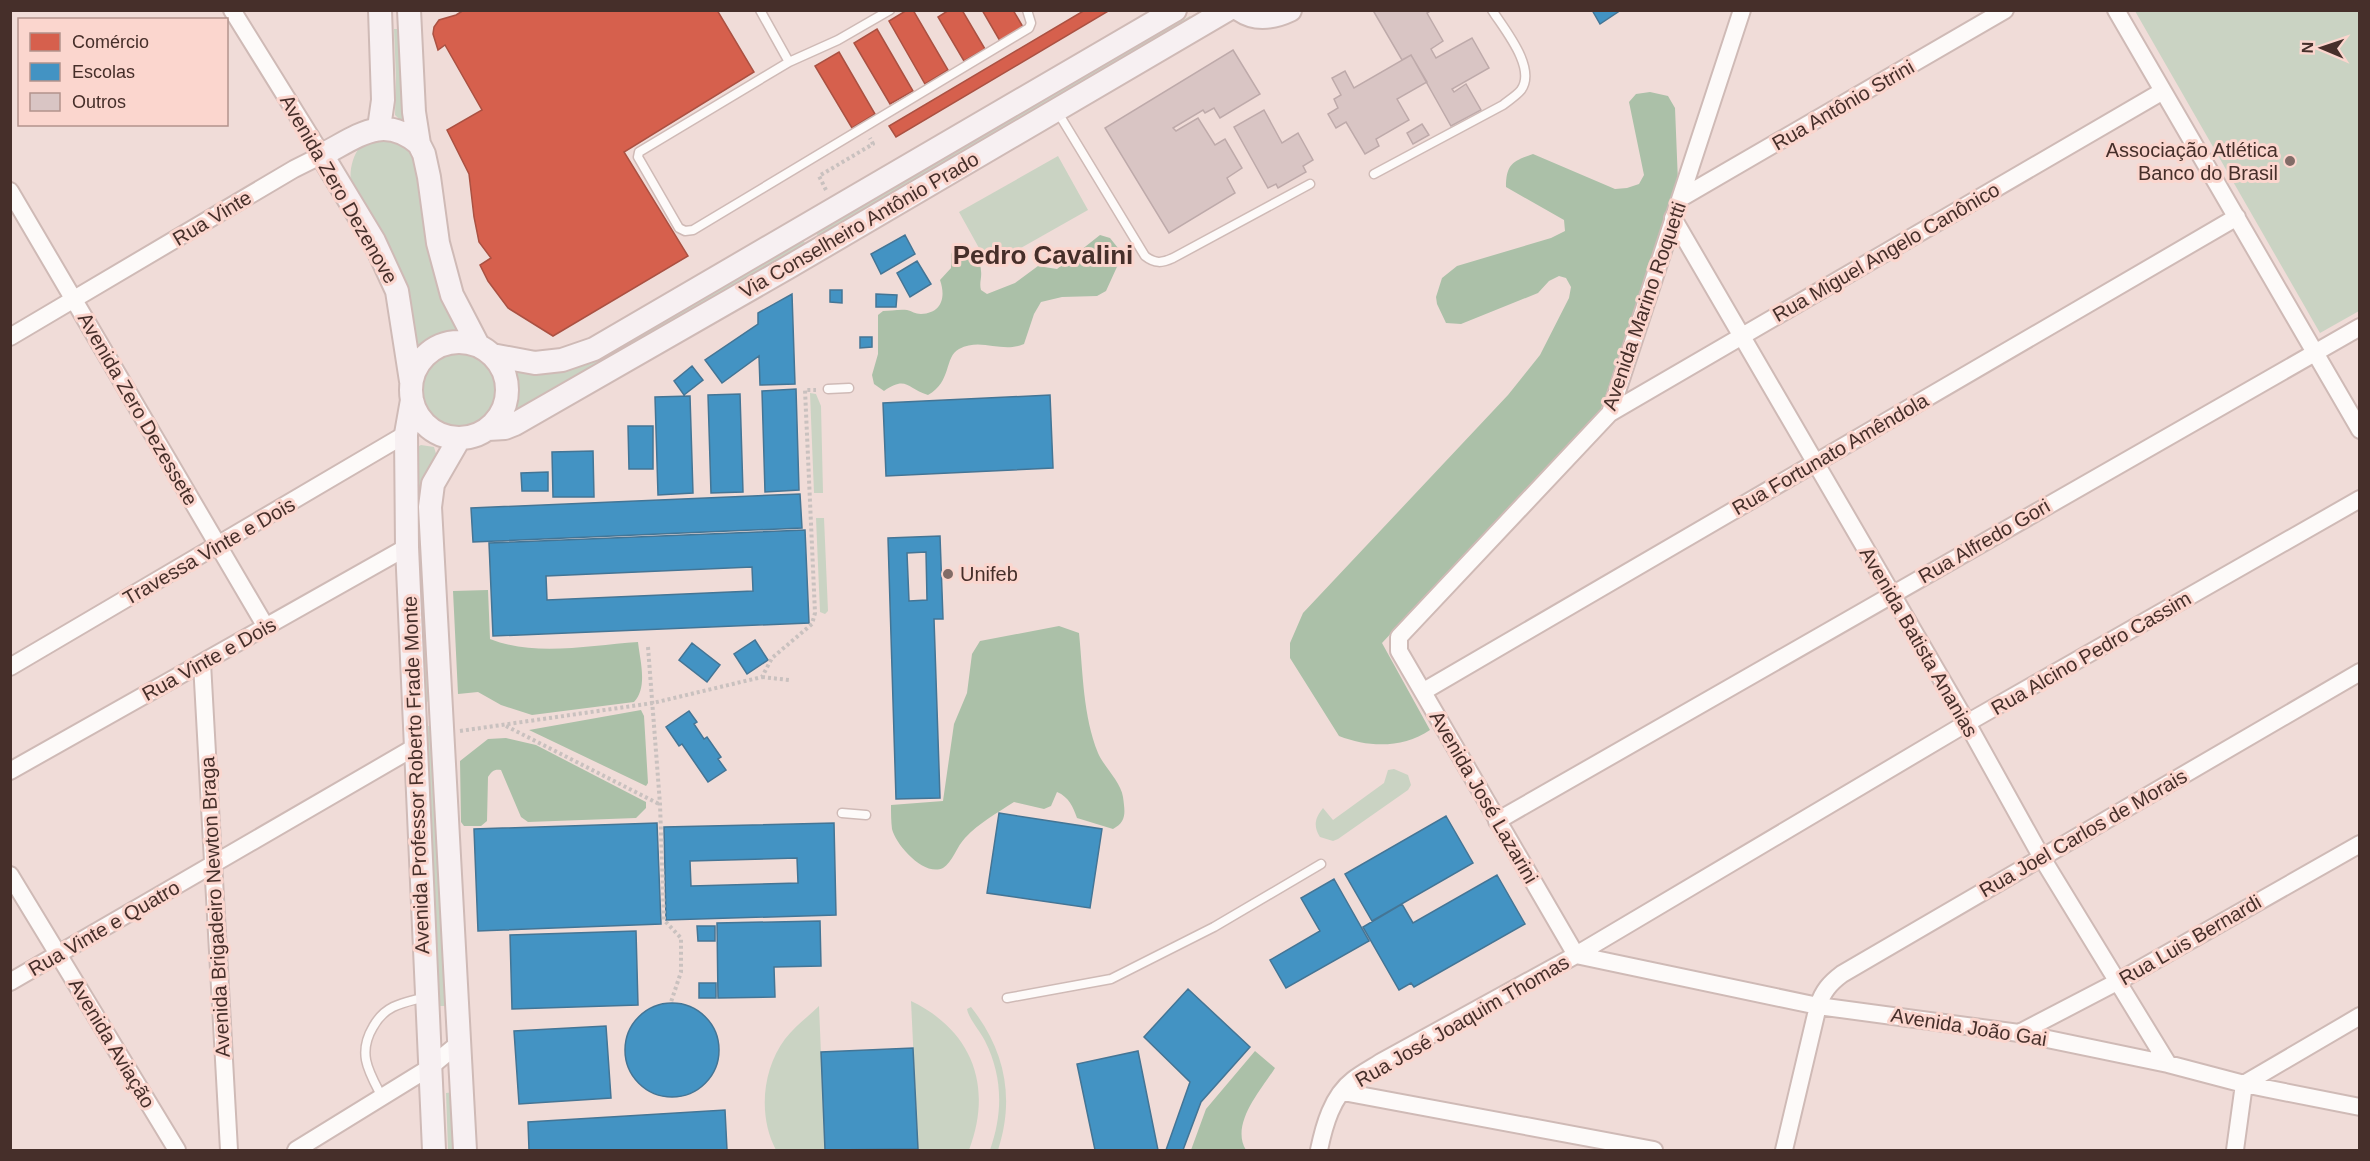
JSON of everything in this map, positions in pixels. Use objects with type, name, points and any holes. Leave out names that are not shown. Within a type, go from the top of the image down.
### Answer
[{"type":"main road","points":[[380,10],[383,100],[379,128],[402,132],[419,144]]},
{"type":"main road","points":[[410,10],[414,112],[419,144],[424,154],[438,243],[452,295],[485,350],[502,368],[507,384],[506,401],[499,417],[488,429],[474,436],[459,439],[443,436],[429,428],[418,416],[412,391],[417,365],[429,352],[444,344],[461,342],[485,350]]},
{"type":"main road","name":"Via Conselheiro Antônio Prado","points":[[485,350],[536,363],[562,360],[594,349],[1151,18],[1175,10]]},
{"type":"main road","name":"Via Conselheiro Antônio Prado","points":[[488,429],[505,428],[515,424],[1227,10]]},
{"type":"main road","points":[[1240,10],[1260,18],[1275,17],[1290,10]]},
{"type":"main road","name":"Rua Vinte","points":[[322,155],[379,128]]},
{"type":"main road","points":[[346,195],[342,179],[343,165],[345,155],[355,138]]},
{"type":"main road","name":"Avenida Zero Dezenove","points":[[322,155],[374,241],[398,291],[412,391]]},
{"type":"main road","name":"Avenida Professor Roberto Frade Monte","points":[[412,391],[406,435],[407,548],[434,1150]]},
{"type":"main road","name":"Avenida Professor Roberto Frade Monte","points":[[459,439],[433,483],[430,507],[465,1150]]},
{"type":"street","name":"Avenida Zero Dezenove","points":[[232,10],[322,155]]},
{"type":"street","name":"Avenida Marino Roquetti","points":[[1399,637],[1610,412],[1742,10]]},
{"type":"street","name":"Rua Antônio Strini","points":[[1681,198],[2005,10]]},
{"type":"street","points":[[2115,10],[2360,429]]},
{"type":"street","name":"Rua Miguel Angelo Canônico","points":[[1610,412],[2163,91]]},
{"type":"street","name":"Rua Vinte","points":[[10,337],[294,169],[322,155]]},
{"type":"street","name":"Avenida Zero Dezessete","points":[[10,191],[266,627]]},
{"type":"street","name":"Rua Fortunato Amêndola","points":[[1424,691],[2237,217]]},
{"type":"street","name":"Avenida Batista Ananias","points":[[1673,218],[1967,723],[2042,858],[2169,1064]]},
{"type":"street","name":"Rua Alfredo Gori","points":[[1497,821],[1891,593],[2360,327]]},
{"type":"street","name":"Travessa Vinte e Dois","points":[[10,667],[406,435]]},
{"type":"street","name":"Rua Alcino Pedro Cassim","points":[[1576,955],[1967,723],[2360,500]]},
{"type":"street","name":"Rua Vinte e Dois","points":[[13,765],[202,663],[407,548]]},
{"type":"street","name":"Avenida José Lazarini","points":[[1399,637],[1399,651],[1576,955]]},
{"type":"street","name":"Avenida Brigadeiro Newton Braga","points":[[202,663],[229,1150]]},
{"type":"street","name":"Rua Joel Carlos de Morais","points":[[1784,1150],[1818,1006],[1829,984],[1842,974],[2360,672]]},
{"type":"street","name":"Rua Vinte e Quatro","points":[[10,982],[415,747]]},
{"type":"street","name":"Rua Luis Bernardi","points":[[2019,1033],[2117,982],[2360,844]]},
{"type":"street","name":"Avenida Aviação","points":[[10,874],[177,1150]]},
{"type":"street","name":"Avenida João Gai","points":[[1576,955],[1818,1006],[2019,1033],[2169,1064],[2244,1084],[2360,1107]]},
{"type":"street","name":"Rua José Joaquim Thomas","points":[[1318,1150],[1325,1120],[1352,1081],[1381,1062],[1576,955]]},
{"type":"street","points":[[2235,1150],[2244,1084],[2360,1016]]},
{"type":"street","points":[[296,1150],[429,1068],[458,1044]]},
{"type":"street","points":[[1343,1092],[1654,1150]]},
{"type":"lane","points":[[760,10],[789,62]]},
{"type":"lane","points":[[890,10],[837,40],[789,62],[639,152],[638,157],[680,228],[685,231],[693,230],[1029,28],[1031,23],[1027,10]]},
{"type":"lane","points":[[1374,174],[1503,105],[1521,90],[1525,74],[1524,66],[1519,53],[1492,10]]},
{"type":"lane","points":[[1057,110],[1145,256],[1157,263],[1173,258],[1310,184]]},
{"type":"lane","points":[[828,389],[849,388]]},
{"type":"lane","points":[[842,813],[866,815]]},
{"type":"lane","points":[[1007,998],[1111,979],[1214,927],[1321,864]]},
{"type":"lane","points":[[382,1097],[366,1062],[364,1049],[367,1038],[378,1019],[386,1011],[426,997]]},
{"type":"path","points":[[762,677],[772,658],[812,624],[815,613],[805,390],[828,389]]},
{"type":"path","points":[[648,647],[660,804],[664,920],[681,938],[682,964],[670,1002]]},
{"type":"path","points":[[455,732],[653,703],[762,677],[789,680]]},
{"type":"path","points":[[506,726],[660,804]]},
{"type":"green space","name":"Associação Atlética Banco do Brasil","points":[[2135,11],[2359,11],[2359,311],[2320,333]]},
{"type":"green space","points":[[1190,16],[1194,22],[819,238],[815,231]]},
{"type":"green space","points":[[394,29],[399,29],[407,121],[395,115]]},
{"type":"green space","points":[[1650,92],[1668,96],[1675,108],[1678,182],[1601,409],[1382,643],[1430,730],[1409,740],[1386,744],[1362,743],[1339,736],[1290,658],[1290,643],[1303,613],[1508,395],[1540,355],[1569,298],[1571,287],[1566,278],[1559,276],[1549,281],[1538,293],[1461,324],[1446,323],[1436,297],[1442,278],[1457,266],[1551,238],[1565,231],[1564,220],[1506,187],[1509,168],[1520,159],[1533,154],[1615,189],[1639,184],[1644,175],[1629,102],[1636,94]]},
{"type":"green space","points":[[386,138],[405,144],[411,150],[458,334],[434,339],[415,354],[351,185],[353,162],[361,145]]},
{"type":"green space","points":[[1058,156],[1088,210],[989,266],[959,212]]},
{"type":"green space","points":[[1100,235],[1110,238],[1118,248],[1121,258],[1106,291],[1097,296],[1062,297],[1041,302],[1034,314],[1024,344],[1016,347],[976,345],[959,349],[951,358],[941,383],[928,395],[907,385],[898,384],[884,391],[874,384],[872,375],[878,354],[878,315],[883,311],[907,310],[921,314],[934,311],[941,303],[943,292],[940,280],[951,268],[951,254],[954,249],[968,252],[976,258],[981,271],[981,290],[987,294],[1015,283],[1038,266],[1057,269]]},
{"type":"green space","points":[[802,238],[806,245],[515,415],[518,390],[513,366],[550,372],[586,365]]},
{"type":"green space","points":[[458,353],[473,356],[485,365],[494,377],[497,392],[494,407],[485,419],[473,428],[458,431],[443,428],[431,419],[422,407],[419,392],[422,377],[431,365],[443,356]]},
{"type":"green space","points":[[810,393],[816,394],[821,406],[823,493],[814,493]]},
{"type":"green space","points":[[421,445],[434,447],[437,457],[433,701],[425,702],[414,455],[417,447]]},
{"type":"green space","points":[[816,518],[824,518],[828,611],[825,614],[820,612]]},
{"type":"green space","points":[[488,590],[490,639],[507,644],[544,649],[638,642],[642,681],[641,689],[634,702],[532,715],[501,705],[478,692],[458,694],[453,591]]},
{"type":"green space","points":[[1059,626],[1079,633],[1089,724],[1098,753],[1122,791],[1123,820],[1113,829],[1077,818],[1068,800],[1057,792],[1051,806],[1044,809],[1014,802],[995,814],[965,838],[943,868],[936,870],[920,864],[905,851],[895,836],[892,829],[891,805],[943,801],[954,724],[967,693],[972,654],[980,641]]},
{"type":"green space","points":[[641,710],[644,716],[648,783],[646,786],[529,730]]},
{"type":"green space","points":[[426,726],[434,726],[446,1006],[438,1006]]},
{"type":"green space","points":[[506,738],[536,745],[646,802],[646,808],[636,818],[528,822],[521,817],[501,770],[497,770],[488,777],[487,821],[481,826],[464,826],[461,822],[460,761],[488,739]]},
{"type":"green space","points":[[1394,769],[1408,775],[1411,785],[1408,790],[1338,839],[1333,841],[1320,837],[1316,829],[1316,822],[1323,808],[1333,820],[1384,783],[1388,770]]},
{"type":"green space","points":[[911,1001],[932,1013],[950,1028],[963,1045],[972,1063],[978,1083],[979,1104],[976,1127],[969,1150],[886,1150],[918,1149]]},
{"type":"green space","points":[[819,1006],[825,1150],[776,1150],[770,1137],[765,1108],[765,1093],[771,1065],[785,1039]]},
{"type":"green space","points":[[971,1007],[992,1040],[1004,1075],[1006,1112],[998,1150],[990,1150],[999,1109],[998,1082],[985,1041],[968,1013],[967,1009]]},
{"type":"green space","points":[[1255,1051],[1275,1068],[1244,1118],[1242,1140],[1246,1150],[1191,1150],[1206,1109]]},
{"type":"green space","points":[[454,1092],[456,1150],[448,1150],[446,1093]]},
{"type":"building: Comércio","points":[[464,10],[717,10],[754,72],[624,152],[688,256],[553,336],[508,308],[488,281],[480,265],[491,258],[479,242],[469,174],[447,130],[482,110],[445,45],[438,50],[433,34],[434,27],[439,20]]},
{"type":"building: Comércio","points":[[907,10],[913,10],[948,70],[925,84],[889,21]]},
{"type":"building: Comércio","points":[[949,10],[962,10],[985,49],[964,61],[938,17]]},
{"type":"building: Comércio","points":[[982,10],[1013,10],[1023,27],[1000,41]]},
{"type":"building: Comércio","points":[[1085,10],[1110,10],[896,137],[889,126]]},
{"type":"building: Comércio","points":[[877,29],[913,91],[890,104],[854,43]]},
{"type":"building: Comércio","points":[[839,52],[875,114],[852,128],[815,66]]},
{"type":"building: Escolas","points":[[1592,10],[1621,10],[1600,24]]},
{"type":"building: Escolas","points":[[905,235],[915,254],[881,274],[871,254]]},
{"type":"building: Escolas","points":[[917,261],[931,284],[910,297],[897,273]]},
{"type":"building: Escolas","points":[[830,290],[842,290],[842,303],[830,302]]},
{"type":"building: Escolas","points":[[792,294],[795,384],[760,385],[759,356],[722,383],[705,360],[758,324],[758,313]]},
{"type":"building: Escolas","points":[[876,294],[897,295],[896,307],[876,307]]},
{"type":"building: Escolas","points":[[860,337],[872,337],[872,347],[860,348]]},
{"type":"building: Escolas","points":[[692,366],[703,380],[684,395],[674,381]]},
{"type":"building: Escolas","points":[[796,389],[799,490],[765,492],[762,391]]},
{"type":"building: Escolas","points":[[740,394],[743,492],[711,493],[708,395]]},
{"type":"building: Escolas","points":[[1050,395],[1053,468],[886,476],[883,403]]},
{"type":"building: Escolas","points":[[690,396],[693,493],[658,495],[655,397]]},
{"type":"building: Escolas","points":[[628,426],[653,426],[653,469],[629,469]]},
{"type":"building: Escolas","points":[[593,451],[594,497],[553,497],[552,452]]},
{"type":"building: Escolas","points":[[548,472],[548,491],[522,491],[521,473]]},
{"type":"building: Escolas","points":[[800,494],[802,528],[473,542],[471,508]]},
{"type":"building: Escolas","points":[[805,530],[809,623],[493,636],[489,543]],"holes":[[[752,567],[753,591],[547,600],[546,576]]]},
{"type":"building: Escolas","points":[[940,536],[943,619],[934,619],[940,798],[896,799],[888,538]],"holes":[[[926,552],[927,600],[909,601],[907,553]]]},
{"type":"building: Escolas","points":[[755,640],[768,660],[747,674],[734,654]]},
{"type":"building: Escolas","points":[[692,643],[720,665],[707,682],[679,660]]},
{"type":"building: Escolas","points":[[689,711],[697,722],[694,724],[704,739],[707,737],[721,757],[718,759],[726,770],[708,782],[682,744],[679,746],[666,727]]},
{"type":"building: Escolas","points":[[999,813],[1102,829],[1090,908],[987,893]]},
{"type":"building: Escolas","points":[[1446,816],[1473,863],[1372,921],[1345,874]]},
{"type":"building: Escolas","points":[[657,823],[661,924],[478,931],[474,829]]},
{"type":"building: Escolas","points":[[834,823],[836,915],[666,920],[664,827]],"holes":[[[797,858],[798,883],[691,886],[690,861]]]},
{"type":"building: Escolas","points":[[1497,875],[1525,924],[1414,987],[1411,983],[1399,990],[1363,927],[1402,904],[1413,923]]},
{"type":"building: Escolas","points":[[1334,879],[1369,941],[1286,988],[1270,960],[1320,931],[1301,898]]},
{"type":"building: Escolas","points":[[820,921],[821,966],[774,967],[775,997],[718,998],[717,923]]},
{"type":"building: Escolas","points":[[697,926],[715,926],[715,941],[698,941]]},
{"type":"building: Escolas","points":[[636,931],[638,1005],[512,1009],[510,935]]},
{"type":"building: Escolas","points":[[699,983],[716,983],[716,998],[699,998]]},
{"type":"building: Escolas","points":[[1188,989],[1250,1047],[1201,1102],[1183,1150],[1166,1150],[1190,1082],[1144,1037]]},
{"type":"building: Escolas","points":[[672,1003],[690,1006],[705,1017],[716,1032],[719,1050],[716,1068],[705,1083],[690,1094],[672,1097],[654,1094],[639,1083],[628,1068],[625,1050],[628,1032],[639,1017],[654,1006]]},
{"type":"building: Escolas","points":[[606,1026],[611,1098],[519,1104],[514,1031]]},
{"type":"building: Escolas","points":[[913,1048],[918,1149],[825,1150],[821,1052]]},
{"type":"building: Escolas","points":[[1138,1051],[1158,1150],[1095,1150],[1077,1064]]},
{"type":"building: Escolas","points":[[725,1110],[727,1150],[529,1150],[528,1122]]},
{"type":"building: Outros","points":[[1376,10],[1432,10],[1427,13],[1443,41],[1431,49],[1436,58],[1472,38],[1489,68],[1452,89],[1454,92],[1466,84],[1481,110],[1451,126],[1411,55],[1402,60],[1374,12]]},
{"type":"building: Outros","points":[[1233,50],[1260,94],[1220,118],[1214,108],[1205,113],[1203,110],[1173,128],[1176,131],[1198,118],[1215,145],[1225,139],[1242,168],[1227,178],[1235,193],[1169,233],[1105,128]]},
{"type":"building: Outros","points":[[1411,55],[1427,82],[1397,99],[1409,120],[1376,139],[1379,146],[1365,154],[1346,122],[1336,128],[1328,114],[1338,108],[1334,99],[1341,95],[1332,78],[1345,71],[1354,88]]},
{"type":"building: Outros","points":[[1264,110],[1282,143],[1298,133],[1313,160],[1303,166],[1306,172],[1278,188],[1276,184],[1268,188],[1234,127]]},
{"type":"building: Outros","points":[[1422,124],[1429,135],[1413,144],[1407,133]]},
{"type":"place","name":"Associação Atlética Banco do Brasil","points":[[2290,161]]},
{"type":"place","name":"Unifeb","points":[[948,574]]},
{"type":"district","name":"Pedro Cavalini","points":[[1043,255]]}]
